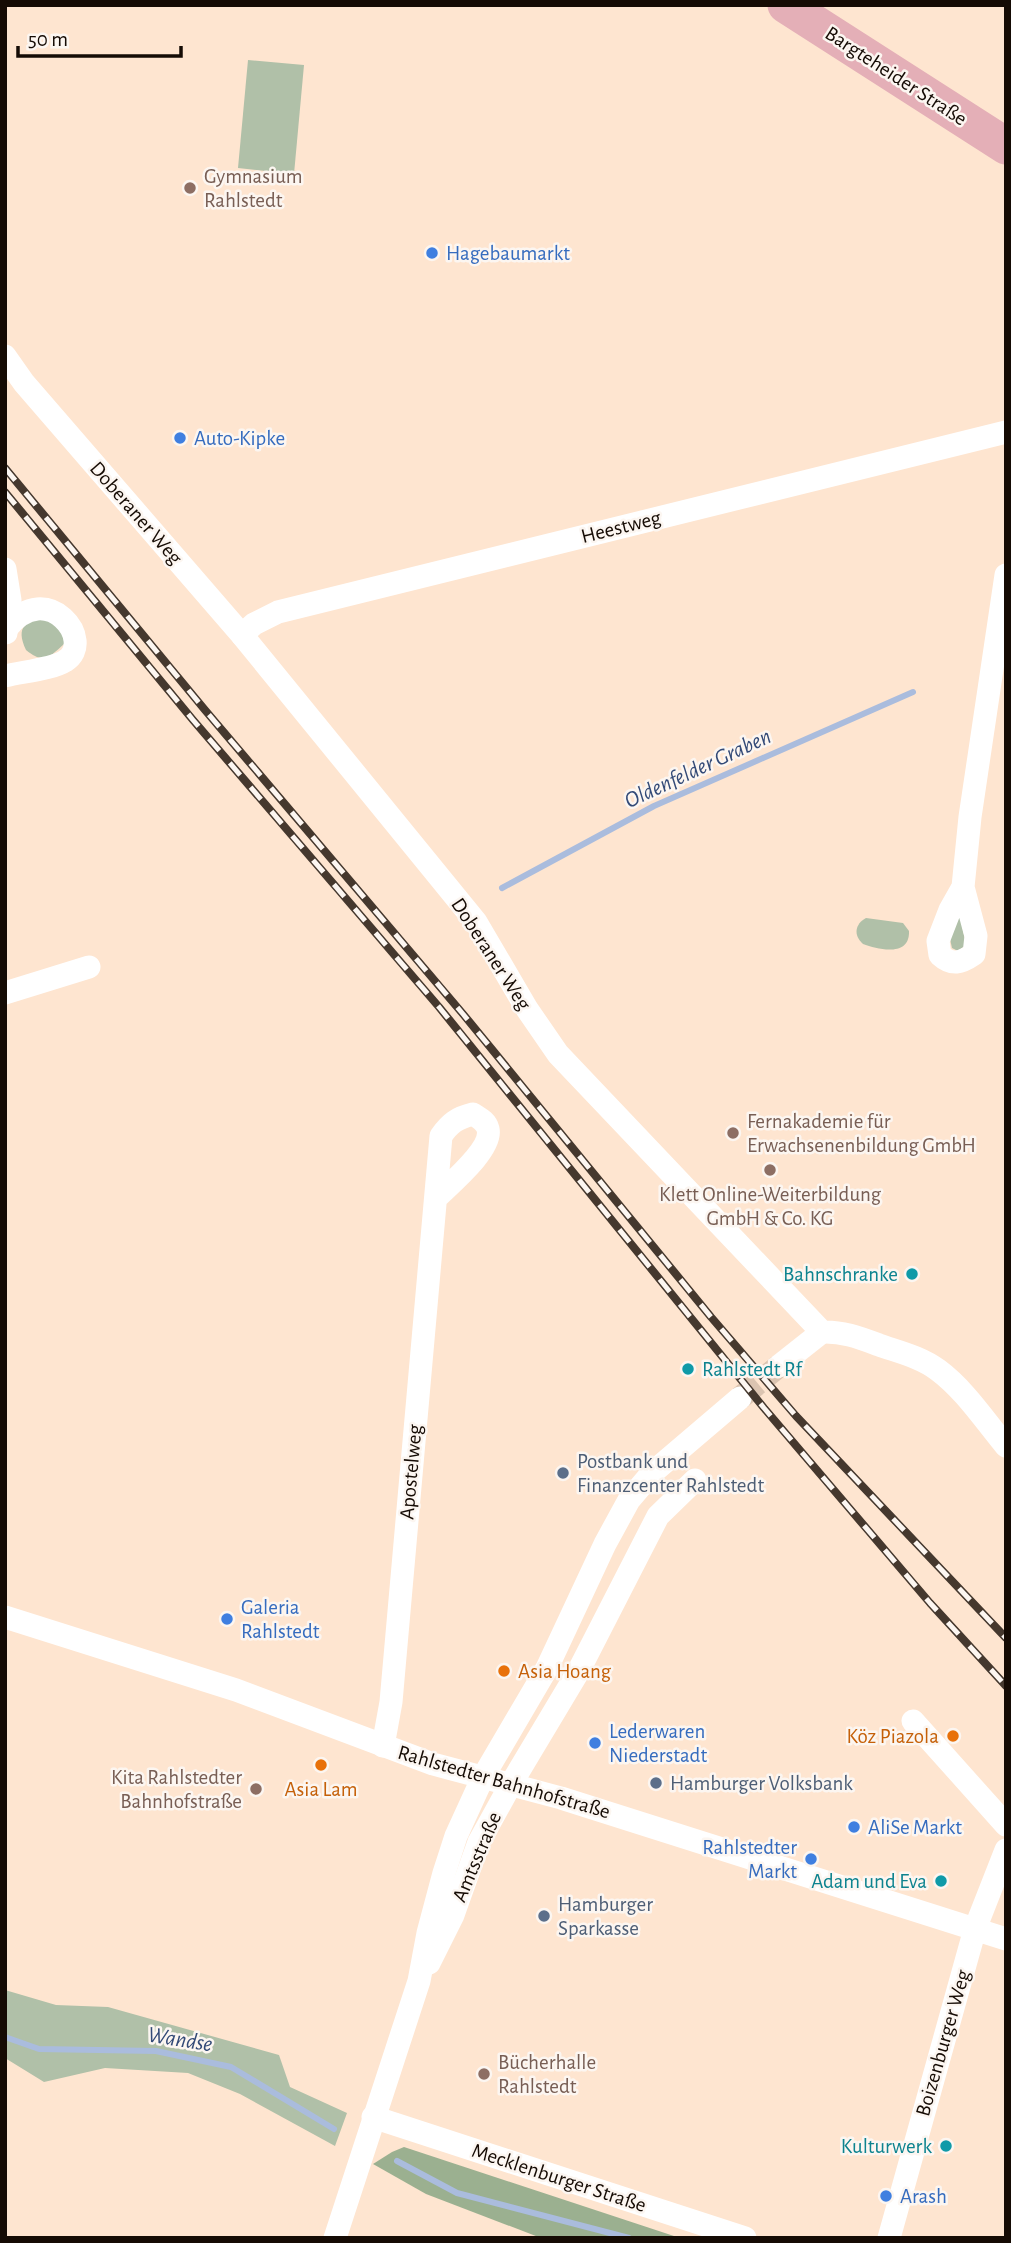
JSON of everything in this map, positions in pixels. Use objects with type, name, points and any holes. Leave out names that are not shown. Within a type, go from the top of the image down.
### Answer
[{"type":"main road","name":"Bargteheider Straße","points":[[786,5],[1006,146]]},
{"type":"street","name":"Doberaner Weg","points":[[5,356],[24,383],[242,635],[476,922],[527,1009],[558,1054],[822,1332]]},
{"type":"street","name":"Heestweg","points":[[242,635],[254,624],[278,612],[1006,432]]},
{"type":"street","points":[[5,569],[10,600],[6,632]]},
{"type":"street","points":[[963,887],[970,817],[1006,575]]},
{"type":"street","points":[[5,676],[66,661],[75,645],[70,626],[59,614],[47,608],[22,614],[6,632]]},
{"type":"street","points":[[5,993],[89,967]]},
{"type":"street","name":"Apostelweg","points":[[383,1746],[391,1702],[436,1198]]},
{"type":"street","points":[[779,1366],[822,1332],[849,1335],[904,1353],[928,1364],[946,1377],[1006,1446]]},
{"type":"street","name":"Amtsstraße","points":[[335,2238],[419,1981],[444,1872],[456,1836],[484,1777],[528,1704],[572,1648],[589,1581],[618,1518],[640,1486],[740,1398]]},
{"type":"street","points":[[572,1648],[658,1516],[695,1480]]},
{"type":"street","name":"Rahlstedter Bahnhofstraße","points":[[5,1617],[236,1690],[433,1764],[534,1790],[1006,1939]]},
{"type":"street","name":"Amtsstraße","points":[[419,1981],[443,1938],[479,1842],[578,1672],[572,1648]]},
{"type":"street","points":[[912,1721],[1006,1825]]},
{"type":"street","name":"Boizenburger Weg","points":[[889,2238],[975,1929],[1006,1850]]},
{"type":"street","name":"Mecklenburger Straße","points":[[373,2117],[745,2238]]},
{"type":"green space","points":[[248,60],[304,65],[294,174],[238,168]]},
{"type":"green space","points":[[47,617],[65,634],[64,644],[50,656],[42,658],[26,650],[22,630],[33,620]]},
{"type":"green space","points":[[959,910],[966,945],[958,951],[952,948],[950,939]]},
{"type":"green space","points":[[866,918],[903,923],[909,931],[908,939],[904,945],[892,950],[863,944],[857,930],[859,923]]},
{"type":"green space","points":[[5,1990],[56,2005],[108,2007],[279,2055],[290,2087],[347,2113],[335,2146],[240,2094],[188,2073],[105,2068],[44,2082],[5,2058]]},
{"type":"green space","points":[[404,2147],[680,2238],[541,2238],[426,2194],[373,2164]]},
{"type":"waterway","name":"Oldenfelder Graben","points":[[502,888],[654,806],[913,692]]},
{"type":"waterway","name":"Wandse","points":[[5,2037],[39,2049],[156,2051],[231,2067],[334,2129]]},
{"type":"waterway","name":"Wandse","points":[[397,2161],[457,2193],[629,2238]]},
{"type":"tunnel","points":[[740,1398],[779,1366]]},
{"type":"railway","points":[[5,468],[205,710],[463,1014],[711,1317],[796,1416],[1006,1638]]},
{"type":"railway","points":[[5,492],[193,720],[439,1007],[764,1408],[930,1603],[1006,1686]]},
{"type":"place","name":"Gymnasium Rahlstedt","points":[[190,188]]},
{"type":"place","name":"Hagebaumarkt","points":[[432,253]]},
{"type":"place","name":"Auto-Kipke","points":[[180,438]]},
{"type":"place","name":"Fernakademie für Erwachsenenbildung GmbH","points":[[733,1133]]},
{"type":"place","name":"Klett Online-Weiterbildung GmbH & Co. KG","points":[[770,1170]]},
{"type":"place","name":"Bahnschranke","points":[[912,1274]]},
{"type":"place","name":"Rahlstedt Rf","points":[[688,1369]]},
{"type":"place","name":"Postbank und Finanzcenter Rahlstedt","points":[[563,1473]]},
{"type":"place","name":"Galeria Rahlstedt","points":[[227,1619]]},
{"type":"place","name":"Asia Hoang","points":[[504,1671]]},
{"type":"place","name":"Köz Piazola","points":[[953,1736]]},
{"type":"place","name":"Lederwaren Niederstadt","points":[[595,1743]]},
{"type":"place","name":"Asia Lam","points":[[321,1765]]},
{"type":"place","name":"Hamburger Volksbank","points":[[656,1783]]},
{"type":"place","name":"Kita Rahlstedter Bahnhofstraße","points":[[256,1789]]},
{"type":"place","name":"AliSe Markt","points":[[854,1827]]},
{"type":"place","name":"Rahlstedter Markt","points":[[811,1859]]},
{"type":"place","name":"Adam und Eva","points":[[941,1881]]},
{"type":"place","name":"Hamburger Sparkasse","points":[[544,1916]]},
{"type":"place","name":"Bücherhalle Rahlstedt","points":[[484,2074]]},
{"type":"place","name":"Kulturwerk","points":[[946,2146]]},
{"type":"place","name":"Arash","points":[[886,2196]]}]
